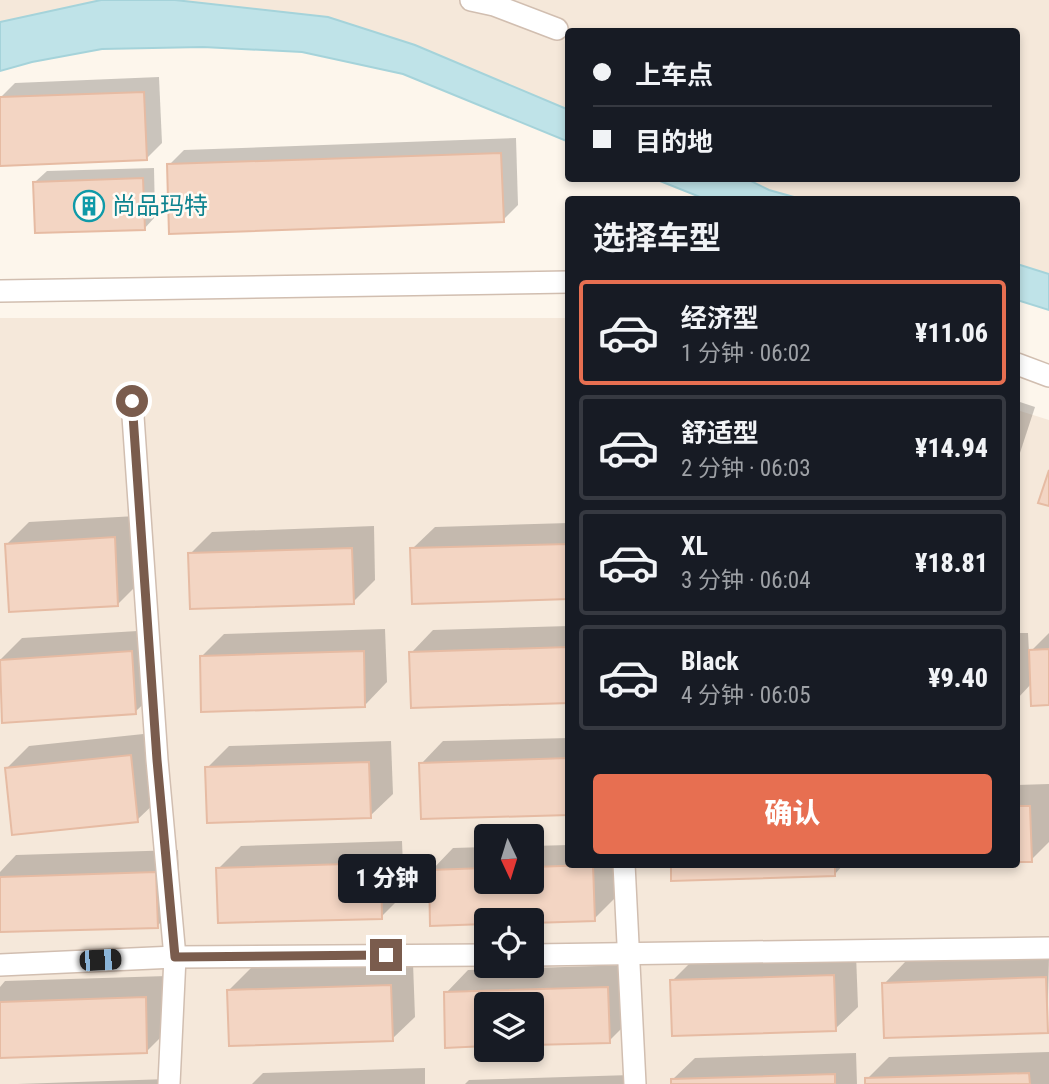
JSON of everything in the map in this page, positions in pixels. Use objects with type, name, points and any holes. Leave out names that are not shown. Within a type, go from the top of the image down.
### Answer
[{"type":"street","points":[[471,0],[494,5],[557,29]]},
{"type":"street","points":[[0,291],[565,282]]},
{"type":"street","points":[[1020,366],[1049,376]]},
{"type":"street","points":[[132,401],[157,760],[175,957],[169,1084]]},
{"type":"street","points":[[624,868],[635,1084]]},
{"type":"street","points":[[544,955],[1049,948]]},
{"type":"street","points":[[0,965],[175,957],[474,955]]},
{"type":"shaded area","points":[[0,0],[101,0],[0,22]]},
{"type":"shaded area","points":[[168,0],[1049,0],[1049,274],[1020,265],[1020,196],[790,196],[753,182],[1020,182],[1020,28],[565,28],[565,108],[415,45],[328,17]]},
{"type":"shaded area","points":[[0,318],[565,318],[565,868],[1020,868],[1020,411],[1049,420],[1049,1084],[0,1084]]},
{"type":"water","points":[[101,0],[175,0],[328,17],[415,45],[565,108],[565,140],[403,74],[302,52],[203,47],[102,49],[0,71],[0,22]]},
{"type":"water","points":[[662,182],[753,182],[790,196],[698,196]]},
{"type":"water","points":[[1020,265],[1049,274],[1049,310],[1020,301]]},
{"type":"building","points":[[144,92],[147,160],[0,166],[0,97]]},
{"type":"building","points":[[501,153],[504,222],[169,234],[167,164]]},
{"type":"building","name":"尚品玛特","points":[[143,178],[145,230],[35,233],[33,182]]},
{"type":"building","points":[[1049,470],[1049,506],[1038,503]]},
{"type":"building","points":[[115,537],[118,606],[9,612],[5,544]]},
{"type":"building","points":[[565,544],[565,599],[412,604],[410,548]]},
{"type":"building","points":[[352,548],[354,604],[190,609],[188,553]]},
{"type":"building","points":[[565,647],[565,703],[411,708],[409,652]]},
{"type":"building","points":[[1049,649],[1049,705],[1031,706],[1029,650]]},
{"type":"building","points":[[132,651],[136,714],[2,723],[0,660]]},
{"type":"building","points":[[364,651],[365,707],[201,712],[200,656]]},
{"type":"building","points":[[131,755],[138,822],[12,835],[5,768]]},
{"type":"building","points":[[565,758],[565,815],[421,819],[419,763]]},
{"type":"building","points":[[369,762],[371,818],[207,823],[205,767]]},
{"type":"building","points":[[1020,806],[1030,806],[1032,862],[1020,862]]},
{"type":"building","points":[[381,863],[382,919],[218,923],[216,868]]},
{"type":"building","points":[[544,867],[593,868],[595,921],[544,923],[544,908],[474,908],[474,924],[430,926],[429,870],[474,868],[474,894],[544,894]]},
{"type":"building","points":[[671,868],[835,868],[835,876],[671,881]]},
{"type":"building","points":[[156,872],[158,928],[0,932],[0,877]]},
{"type":"building","points":[[834,975],[836,1031],[672,1036],[670,980]]},
{"type":"building","points":[[1046,977],[1048,1033],[884,1038],[882,983]]},
{"type":"building","points":[[391,985],[393,1041],[229,1046],[227,990]]},
{"type":"building","points":[[608,987],[610,1043],[544,1045],[544,992],[474,992],[474,1047],[445,1048],[444,992]]},
{"type":"building","points":[[146,997],[147,1053],[0,1058],[0,1002]]},
{"type":"building","points":[[1029,1073],[1030,1084],[865,1084],[865,1078]]},
{"type":"building","points":[[835,1074],[835,1084],[671,1084],[671,1079]]},
{"type":"place","name":"尚品玛特","points":[[89,206]]},
{"type":"route","points":[[132,401],[157,760],[175,957],[386,955]]}]
